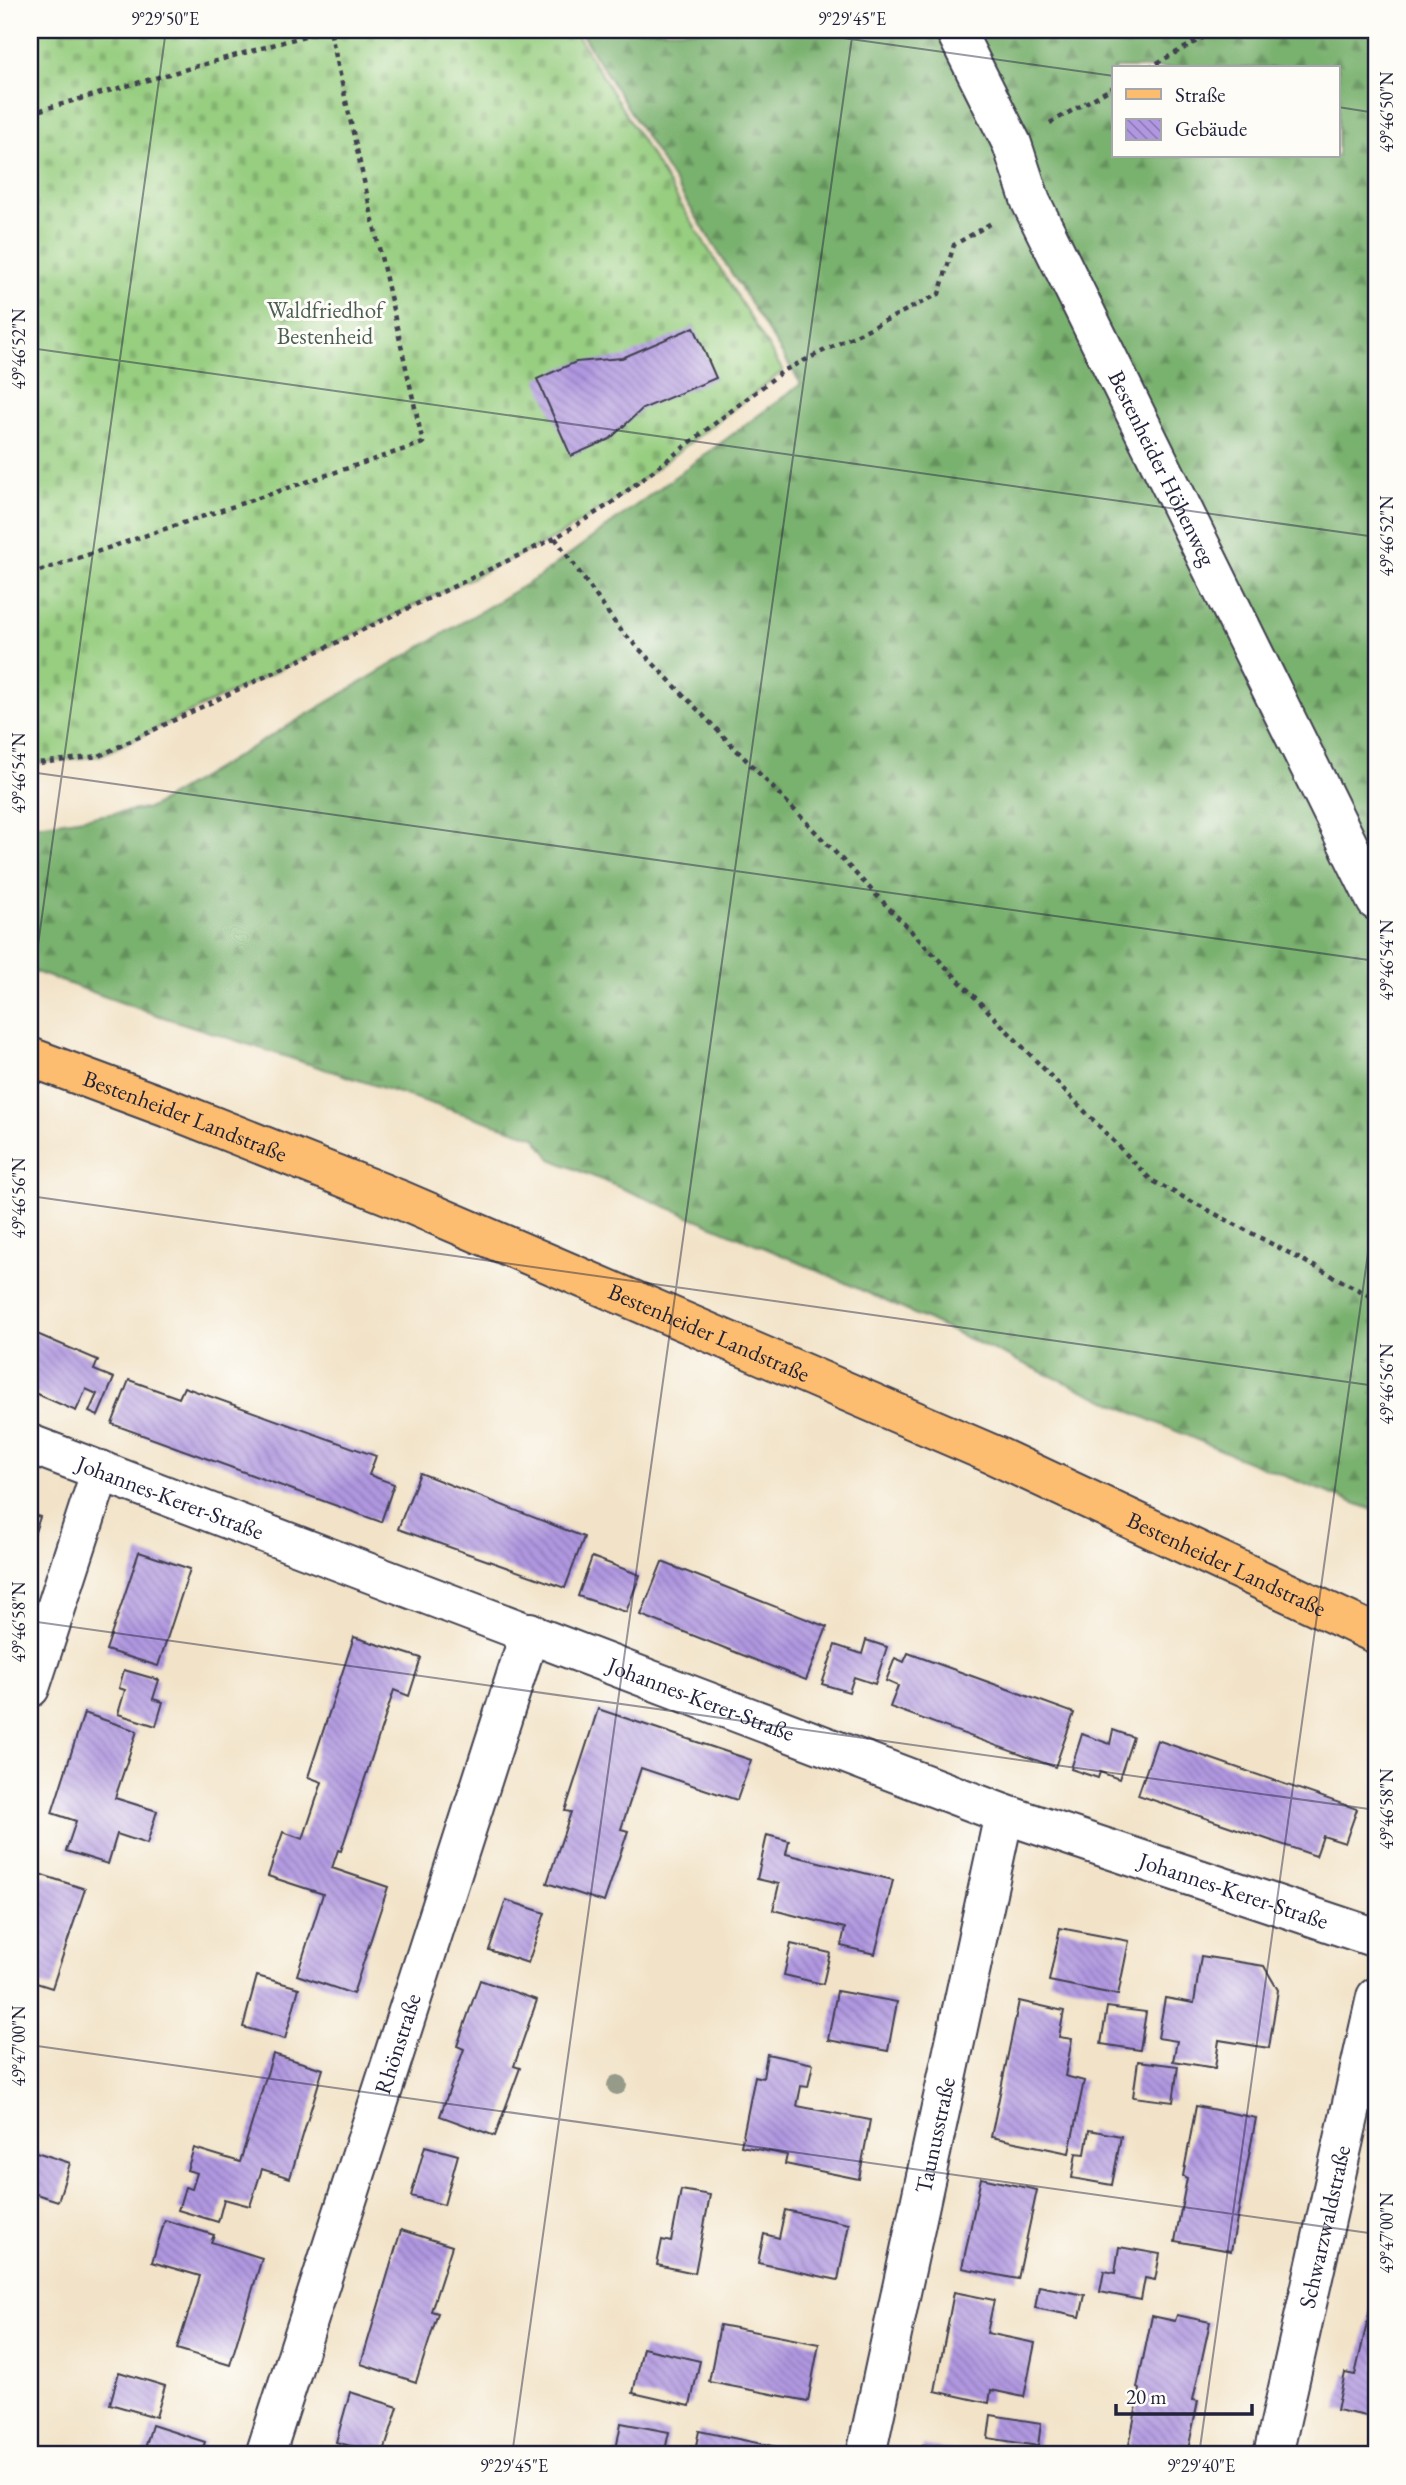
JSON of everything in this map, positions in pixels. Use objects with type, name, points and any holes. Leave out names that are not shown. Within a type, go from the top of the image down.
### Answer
[{"type":"main road","name":"Bestenheider Landstraße","points":[[30,1057],[186,1115],[442,1218],[992,1454],[1376,1634]]},
{"type":"street","name":"Bestenheider Höhenweg","points":[[955,30],[1012,144],[1031,202],[1376,901]]},
{"type":"street","name":"Johannes-Kerer-Straße","points":[[30,1444],[1004,1814],[1376,1938]]},
{"type":"street","points":[[30,1688],[101,1470]]},
{"type":"street","name":"Rhönstraße","points":[[265,2455],[530,1632]]},
{"type":"street","name":"Taunusstraße","points":[[866,2455],[1004,1814]]},
{"type":"street","name":"Schwarzwaldstraße","points":[[1273,2455],[1376,1997]]},
{"type":"path","points":[[30,113],[328,30],[423,443],[30,574]]},
{"type":"path","points":[[1152,66],[1217,30]]},
{"type":"path","points":[[1012,144],[1112,88]]},
{"type":"path","points":[[30,764],[99,756],[555,538],[610,504],[783,371],[939,294],[954,245],[969,234],[1031,202]]},
{"type":"path","points":[[555,538],[618,627],[1151,1180],[1376,1299]]},
{"type":"green space","name":"Waldfriedhof Bestenheid","points":[[30,30],[574,30],[783,371],[610,504],[555,538],[99,756],[30,764]]},
{"type":"green space","points":[[579,30],[1376,30],[1376,1511],[1169,1428],[795,1261],[551,1159],[535,1137],[154,1014],[30,970],[30,826],[150,808],[540,576],[801,384]]},
{"type":"building","points":[[694,327],[716,378],[642,409],[610,439],[571,456],[537,379],[576,362],[622,358]]},
{"type":"building","points":[[30,1331],[98,1360],[94,1370],[114,1378],[98,1416],[89,1412],[97,1394],[86,1389],[76,1411],[30,1391]]},
{"type":"building","points":[[129,1380],[179,1398],[184,1387],[376,1456],[369,1475],[394,1484],[381,1522],[112,1424]]},
{"type":"building","points":[[420,1473],[584,1537],[565,1588],[398,1529]]},
{"type":"building","points":[[30,1514],[40,1517],[30,1547]]},
{"type":"building","points":[[139,1552],[190,1569],[158,1666],[106,1650]]},
{"type":"building","points":[[592,1557],[640,1575],[626,1612],[578,1596]]},
{"type":"building","points":[[662,1562],[827,1627],[806,1680],[641,1615]]},
{"type":"building","points":[[354,1637],[421,1658],[409,1696],[394,1690],[341,1851],[338,1850],[332,1868],[388,1887],[353,1994],[297,1975],[323,1894],[268,1876],[283,1832],[303,1839],[322,1782],[308,1777]]},
{"type":"building","points":[[866,1640],[887,1647],[875,1684],[854,1677],[849,1692],[822,1684],[835,1645],[862,1654]]},
{"type":"building","points":[[908,1653],[1074,1713],[1055,1767],[890,1707],[898,1686],[886,1681],[895,1658],[904,1662]]},
{"type":"building","points":[[124,1670],[159,1680],[153,1699],[163,1702],[156,1726],[118,1714],[125,1690],[119,1688]]},
{"type":"building","points":[[598,1709],[751,1760],[737,1800],[641,1768],[621,1829],[628,1831],[604,1902],[547,1883],[571,1812],[565,1811]]},
{"type":"building","points":[[84,1713],[137,1731],[115,1798],[157,1811],[147,1844],[117,1834],[108,1864],[66,1851],[76,1821],[52,1813]]},
{"type":"building","points":[[1113,1730],[1133,1737],[1119,1779],[1100,1772],[1098,1778],[1071,1769],[1082,1734],[1110,1744]]},
{"type":"building","points":[[1157,1740],[1357,1809],[1345,1843],[1323,1836],[1316,1856],[1138,1795]]},
{"type":"building","points":[[767,1835],[789,1841],[786,1854],[893,1880],[875,1954],[841,1946],[845,1928],[773,1910],[779,1884],[757,1879]]},
{"type":"building","points":[[33,1872],[85,1889],[52,1988],[30,1981],[30,1881]]},
{"type":"building","points":[[506,1900],[545,1913],[528,1963],[489,1950]]},
{"type":"building","points":[[1060,1928],[1129,1941],[1118,1995],[1049,1981]]},
{"type":"building","points":[[791,1944],[830,1953],[823,1984],[784,1975]]},
{"type":"building","points":[[1201,1956],[1264,1966],[1278,1990],[1269,2048],[1219,2040],[1215,2068],[1173,2061],[1177,2041],[1158,2038],[1165,1998],[1194,2003]]},
{"type":"building","points":[[257,1976],[299,1988],[285,2039],[243,2027]]},
{"type":"building","points":[[480,1980],[537,2000],[514,2066],[520,2068],[495,2136],[440,2116],[464,2049],[457,2046]]},
{"type":"building","points":[[837,1991],[897,2002],[888,2051],[828,2040]]},
{"type":"building","points":[[1019,2001],[1064,2011],[1059,2037],[1072,2039],[1065,2076],[1084,2081],[1069,2153],[991,2137]]},
{"type":"building","points":[[1107,2007],[1146,2012],[1140,2050],[1101,2044]]},
{"type":"building","points":[[273,2054],[323,2069],[290,2178],[262,2169],[250,2206],[224,2199],[218,2222],[178,2210],[185,2187],[192,2189],[197,2173],[187,2170],[194,2148],[240,2162]]},
{"type":"building","points":[[767,2054],[813,2064],[808,2087],[801,2086],[797,2106],[870,2120],[859,2179],[785,2164],[787,2155],[741,2146],[755,2076],[763,2078]]},
{"type":"building","points":[[1138,2061],[1178,2066],[1173,2102],[1133,2097]]},
{"type":"building","points":[[1196,2106],[1256,2118],[1231,2251],[1175,2241],[1187,2178],[1183,2176]]},
{"type":"building","points":[[1089,2130],[1121,2136],[1112,2185],[1072,2178],[1076,2153],[1085,2154]]},
{"type":"building","points":[[425,2146],[458,2155],[444,2205],[411,2196]]},
{"type":"building","points":[[30,2150],[70,2163],[58,2201],[30,2192]]},
{"type":"building","points":[[981,2178],[1037,2190],[1018,2279],[962,2268]]},
{"type":"building","points":[[681,2190],[710,2195],[695,2273],[657,2265],[662,2240],[671,2242]]},
{"type":"building","points":[[785,2210],[849,2224],[838,2280],[758,2263],[764,2234],[779,2238]]},
{"type":"building","points":[[165,2220],[214,2235],[211,2242],[262,2258],[230,2365],[177,2349],[200,2276],[152,2262]]},
{"type":"building","points":[[401,2230],[452,2246],[431,2311],[438,2313],[416,2382],[361,2364]]},
{"type":"building","points":[[1119,2247],[1160,2254],[1155,2280],[1145,2278],[1141,2300],[1100,2292],[1104,2271],[1115,2273]]},
{"type":"building","points":[[1039,2286],[1085,2295],[1080,2317],[1035,2308]]},
{"type":"building","points":[[954,2292],[994,2300],[987,2333],[1035,2343],[1024,2397],[991,2390],[989,2403],[935,2391]]},
{"type":"building","points":[[1373,2297],[1376,2298],[1376,2418],[1337,2410],[1345,2373],[1355,2375]]},
{"type":"building","points":[[1177,2315],[1210,2322],[1193,2400],[1198,2401],[1187,2455],[1127,2455],[1152,2316],[1175,2321]]},
{"type":"building","points":[[720,2325],[819,2344],[808,2401],[709,2382]]},
{"type":"building","points":[[643,2348],[700,2361],[690,2406],[633,2393]]},
{"type":"building","points":[[119,2372],[165,2386],[156,2417],[110,2404]]},
{"type":"building","points":[[350,2392],[398,2407],[383,2455],[336,2442]]},
{"type":"building","points":[[991,2415],[1041,2423],[1038,2446],[988,2438]]},
{"type":"building","points":[[621,2423],[669,2432],[664,2455],[615,2455]]},
{"type":"building","points":[[152,2425],[205,2442],[201,2455],[143,2455]]},
{"type":"building","points":[[699,2431],[796,2451],[795,2455],[694,2455]]},
{"type":"building","points":[[923,2445],[967,2454],[967,2455],[921,2455]]}]
